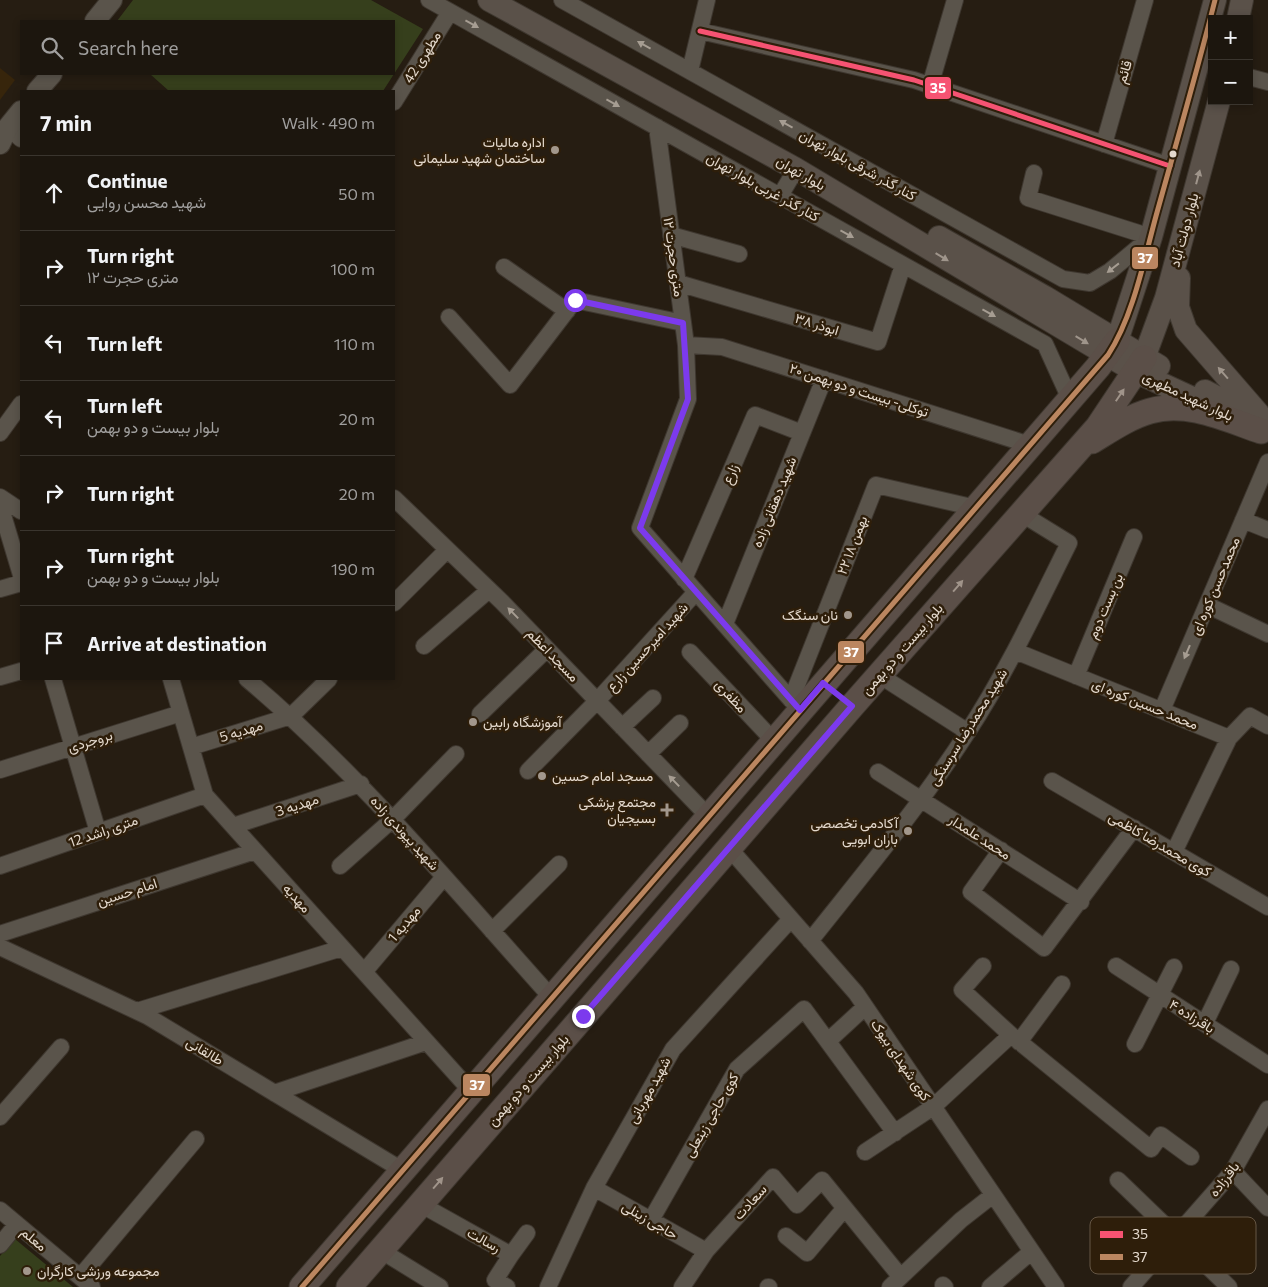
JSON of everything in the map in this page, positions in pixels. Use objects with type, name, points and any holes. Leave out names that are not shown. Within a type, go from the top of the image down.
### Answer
[{"type":"main road","name":"بلوار تهران","points":[[488,0],[796,169],[1112,348]]},
{"type":"main road","name":"بلوار تهران","points":[[515,0],[1045,297],[1112,348]]},
{"type":"main road","points":[[302,1287],[773,740],[796,705],[823,683],[976,508],[1112,348],[1151,237],[1215,0]]},
{"type":"main road","points":[[1239,15],[1242,0]]},
{"type":"main road","name":"بلوار دولت آباد","points":[[1140,365],[1166,298],[1218,105]]},
{"type":"main road","points":[[1180,242],[1178,307],[1186,330],[1266,428]]},
{"type":"main road","name":"بلوار شهید مطهری","points":[[1112,348],[1140,365],[1266,428]]},
{"type":"main road","name":"بلوار بیست و دو بهمن","points":[[349,1287],[852,706],[1098,427],[1140,365]]},
{"type":"main road","points":[[1079,449],[1132,418],[1150,411],[1170,408],[1200,410],[1266,428]]},
{"type":"main road","points":[[823,683],[852,706]]},
{"type":"main road","points":[[523,1030],[550,1054]]},
{"type":"street","points":[[96,20],[112,0]]},
{"type":"street","name":"کنار گذر غربی بلوار تهران","points":[[429,0],[1045,344],[1070,399]]},
{"type":"street","name":"کنار گذر شرقی بلوار تهران","points":[[562,0],[1063,278],[1090,283],[1110,271],[1151,237]]},
{"type":"street","points":[[690,71],[707,0]]},
{"type":"street","points":[[930,86],[955,0]]},
{"type":"street","name":"قائم","points":[[1104,144],[1145,0]]},
{"type":"street","name":"مطهری 42","points":[[395,100],[450,12]]},
{"type":"street","points":[[700,31],[930,86],[1170,166]]},
{"type":"street","points":[[38,90],[51,75]]},
{"type":"street","points":[[1253,78],[1268,82]]},
{"type":"street","points":[[10,137],[20,113]]},
{"type":"street","name":"۱۲ متری حجرت","points":[[656,127],[686,345],[688,399],[640,528],[684,578]]},
{"type":"street","points":[[780,196],[796,169]]},
{"type":"street","points":[[1034,173],[1028,198],[1151,237]]},
{"type":"street","points":[[962,250],[973,229]]},
{"type":"street","points":[[671,235],[739,254]]},
{"type":"street","name":"۳۸ ابوذر","points":[[678,283],[878,342],[903,265]]},
{"type":"street","points":[[504,267],[567,311]]},
{"type":"street","points":[[450,317],[510,385],[575,300],[683,323]]},
{"type":"street","name":"توکلی- بیست و دو بهمن ۲۰","points":[[686,345],[722,347],[1030,445]]},
{"type":"street","name":"شهید دهقانی زاده","points":[[725,624],[824,379]]},
{"type":"street","points":[[0,433],[20,405]]},
{"type":"street","name":"زارع","points":[[684,578],[755,416],[802,433]]},
{"type":"street","name":"محمدحسن کوره ای","points":[[1162,710],[1268,462]]},
{"type":"street","name":"۲۲ بهمن ۱۸","points":[[796,705],[876,485],[976,508]]},
{"type":"street","points":[[0,497],[20,510]]},
{"type":"street","name":"مسجد اعظم","points":[[395,499],[490,590],[708,816]]},
{"type":"street","points":[[0,505],[20,572]]},
{"type":"street","name":"شهید محمدرضا سرسنگی","points":[[810,941],[922,800],[968,732],[1015,651],[1069,542],[1022,514]]},
{"type":"street","points":[[1243,520],[1268,530]]},
{"type":"street","name":"بن بست دوم","points":[[1076,676],[1134,536]]},
{"type":"street","points":[[395,602],[447,550]]},
{"type":"street","points":[[684,578],[796,705]]},
{"type":"street","points":[[0,590],[20,583]]},
{"type":"street","points":[[424,646],[490,590]]},
{"type":"street","name":"شهید امیرحسین زارع","points":[[528,771],[597,701],[696,592]]},
{"type":"street","points":[[1207,605],[1268,634]]},
{"type":"street","points":[[480,714],[547,648]]},
{"type":"street","name":"محمد حسین کوره ای","points":[[1015,651],[1229,738]]},
{"type":"street","name":"مظفری","points":[[690,652],[773,740]]},
{"type":"street","points":[[0,677],[20,671]]},
{"type":"street","points":[[880,675],[968,732]]},
{"type":"street","points":[[53,680],[98,832]]},
{"type":"street","name":"مهدیه","points":[[171,680],[205,795],[471,1091]]},
{"type":"street","name":"شهید پیوندی زاده","points":[[248,680],[291,716],[361,784],[551,997]]},
{"type":"street","points":[[291,716],[328,680]]},
{"type":"street","points":[[622,727],[653,698]]},
{"type":"street","name":"بروجردی","points":[[0,770],[181,713]]},
{"type":"street","name":"مهدیه 5","points":[[191,747],[291,716]]},
{"type":"street","points":[[1174,852],[1229,738],[1250,716],[1268,726]]},
{"type":"street","points":[[648,754],[680,723]]},
{"type":"street","points":[[340,866],[393,819],[456,754]]},
{"type":"street","name":"محمد علمدار","points":[[878,772],[1081,902]]},
{"type":"street","name":"کوی محمدرضا کاظمی","points":[[1052,781],[1268,906]]},
{"type":"street","name":"مهدیه 3","points":[[233,826],[361,784]]},
{"type":"street","name":"12 متری راشد","points":[[0,866],[205,795]]},
{"type":"street","points":[[1001,850],[972,892],[1044,948],[1081,902],[1134,828]]},
{"type":"street","name":"کوی شهدای بیوک","points":[[729,848],[865,1007],[1056,1287]]},
{"type":"street","name":"امام حسین","points":[[0,934],[255,850]]},
{"type":"street","points":[[492,931],[559,864]]},
{"type":"street","name":"مهدیه 1","points":[[364,972],[444,877]]},
{"type":"street","name":"شهید مهربانی","points":[[548,1287],[594,1188],[672,1048],[791,919]]},
{"type":"street","name":"طالقانی","points":[[0,947],[137,1011],[402,1170]]},
{"type":"street","points":[[137,1011],[342,948]]},
{"type":"street","points":[[983,966],[962,990],[1015,1039],[1151,1149],[1161,1135],[1191,1157]]},
{"type":"street","name":"باقرزاده ۴","points":[[1116,966],[1159,996],[1205,1023],[1268,1065]]},
{"type":"street","points":[[1134,1044],[1174,967]]},
{"type":"street","points":[[1205,1023],[1231,969]]},
{"type":"street","points":[[865,1152],[933,1107],[1015,1039],[1062,984]]},
{"type":"street","points":[[828,1040],[865,1007]]},
{"type":"street","name":"کوی حاجی زینعلی","points":[[651,1220],[737,1069],[804,1009],[894,1133]]},
{"type":"street","points":[[274,1093],[426,1042]]},
{"type":"street","points":[[0,1117],[62,1047]]},
{"type":"street","name":"باقرزاده","points":[[1193,1217],[1233,1171],[1268,1109]]},
{"type":"street","points":[[86,1282],[196,1138]]},
{"type":"street","points":[[1233,1171],[1268,1208]]},
{"type":"street","name":"سعادت","points":[[688,1285],[706,1252],[773,1177],[797,1204],[822,1180],[895,1281]]},
{"type":"street","points":[[1118,1180],[1155,1217]]},
{"type":"street","name":"حاجی زینلی","points":[[594,1188],[706,1252]]},
{"type":"street","points":[[895,1281],[961,1220],[993,1195]]},
{"type":"street","name":"رسالت","points":[[420,1204],[511,1255],[496,1280],[507,1287]]},
{"type":"street","points":[[786,1236],[807,1253],[844,1209]]},
{"type":"street","name":"معلم","points":[[0,1210],[86,1282]]},
{"type":"street","points":[[0,1245],[17,1224]]},
{"type":"street","points":[[511,1255],[526,1233]]},
{"type":"street","points":[[380,1250],[440,1287]]},
{"type":"street","points":[[990,1287],[1032,1252]]},
{"type":"street","name":"باقرزاده","points":[[1131,1287],[1142,1274]]},
{"type":"street","points":[[1216,1274],[1230,1287]]},
{"type":"shaded area","points":[[0,68],[15,80],[0,100]]},
{"type":"green space","points":[[133,0],[371,0],[423,29],[395,72],[395,20],[118,20]]},
{"type":"green space","points":[[151,75],[393,75],[384,90],[168,90]]},
{"type":"green space","name":"مجموعه ورزشی کارگران","points":[[15,1239],[73,1287],[0,1287],[0,1256]]},
{"type":"transit line","name":"37","points":[[302,1287],[1108,355],[1117,340],[1137,288],[1215,0]]},
{"type":"transit line","name":"35","points":[[700,31],[914,80],[1170,166]]},
{"type":"place","name":"اداره مالیات ساختمان شهید سلیمانی","points":[[555,150]]},
{"type":"place","name":"نان سنگک","points":[[848,615]]},
{"type":"place","name":"آموزشگاه رابین","points":[[473,722]]},
{"type":"place","name":"مسجد امام حسین","points":[[542,776]]},
{"type":"place","name":"مجتمع پزشکی بسیجیان","points":[[667,810]]},
{"type":"place","name":"آکادمی تخصصی باران ابویی","points":[[908,831]]},
{"type":"place","name":"مجموعه ورزشی کارگران","points":[[27,1271]]},
{"type":"route","points":[[575,300],[683,323],[686,345],[688,399],[640,528],[800,710],[823,683],[852,706],[583,1016]]}]
